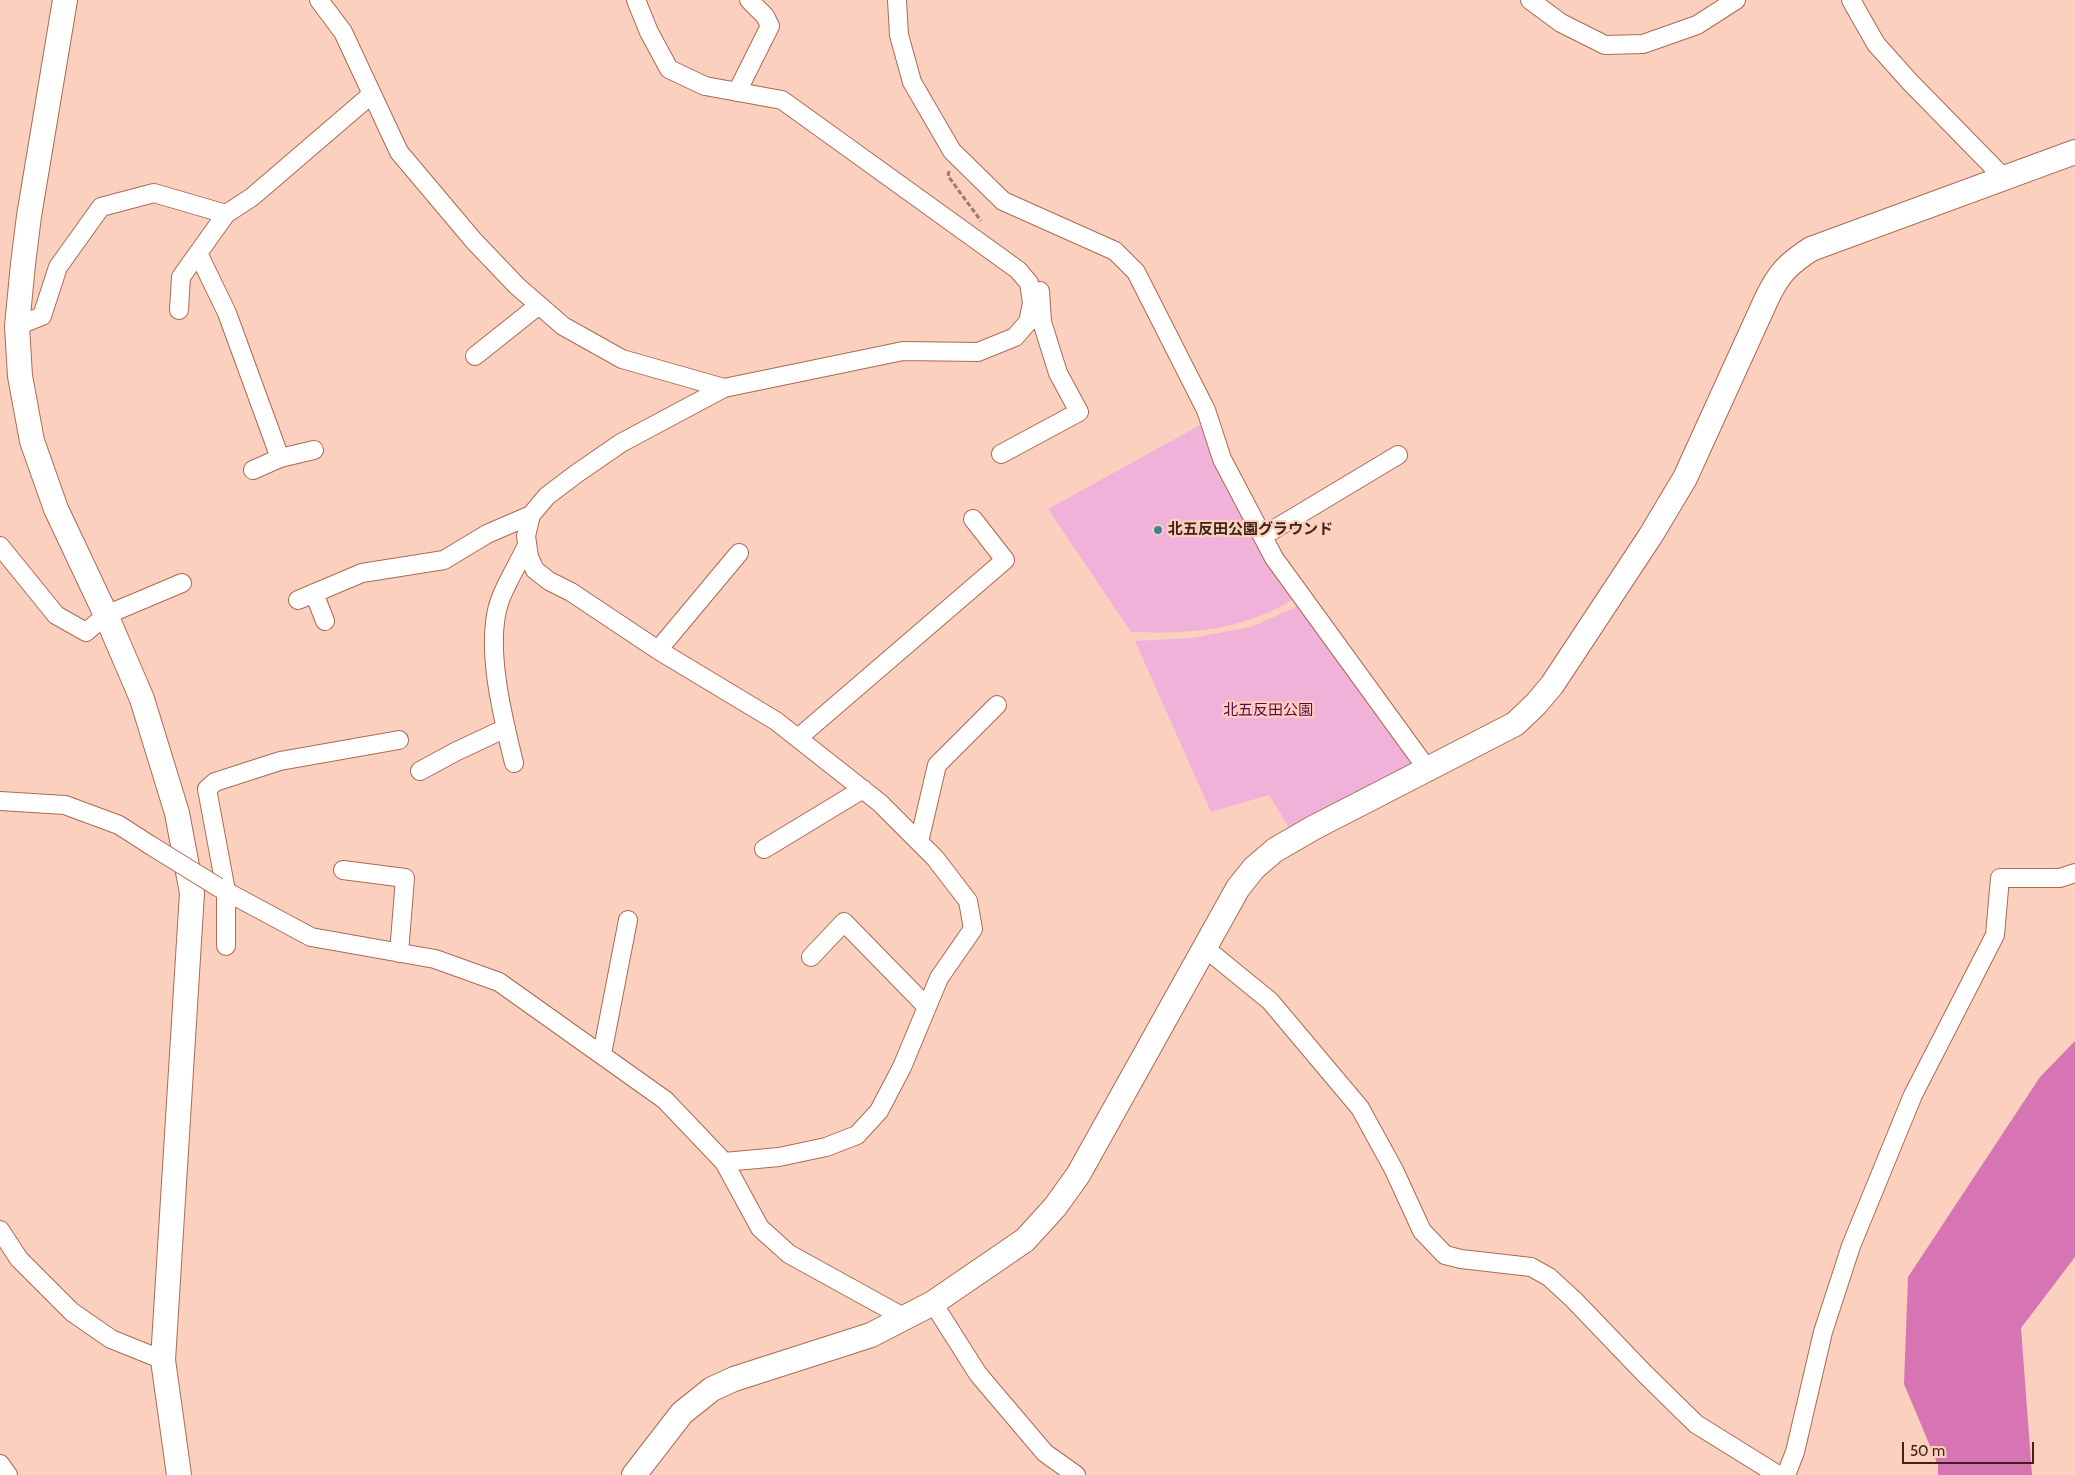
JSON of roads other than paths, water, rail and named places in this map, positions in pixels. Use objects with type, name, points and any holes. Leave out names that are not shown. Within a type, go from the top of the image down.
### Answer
[{"type":"street","points":[[65,0],[29,216],[17,326],[20,376],[32,441],[56,509],[106,615],[142,699],[177,813],[192,893],[163,1360],[179,1475]]},
{"type":"street","points":[[319,0],[343,32],[399,152],[474,241],[517,286],[563,326],[622,359],[724,388]]},
{"type":"street","points":[[325,621],[306,596],[362,574],[444,560],[487,534],[531,515],[547,496],[621,443],[724,388],[903,352],[978,352],[1015,337],[1028,322],[1032,303],[1029,283],[1022,275],[782,100],[705,86],[669,69],[648,32],[636,0]]},
{"type":"street","points":[[737,92],[770,26],[765,16],[750,0]]},
{"type":"street","points":[[897,0],[899,35],[912,82],[952,151],[1003,201],[1116,251],[1136,272],[1206,410],[1222,459],[1274,558],[1428,770]]},
{"type":"street","points":[[1530,0],[1561,23],[1605,45],[1643,44],[1697,25],[1736,0]]},
{"type":"street","points":[[1851,0],[1876,44],[1910,82],[2005,179]]},
{"type":"street","points":[[179,310],[181,277],[226,214],[252,197],[372,94]]},
{"type":"street","points":[[634,1475],[682,1412],[712,1389],[734,1379],[871,1335],[933,1304],[1025,1240],[1055,1207],[1078,1175],[1238,888],[1254,868],[1275,850],[1313,828],[1515,724],[1552,685],[1651,535],[1686,478],[1767,298],[1776,281],[1790,263],[1811,248],[2075,152]]},
{"type":"street","points":[[17,326],[42,316],[58,267],[101,207],[154,193],[226,214]]},
{"type":"street","points":[[198,253],[227,313],[280,458]]},
{"type":"street","points":[[1001,454],[1079,412],[1056,365],[1042,322],[1041,293],[1031,274],[1022,275]]},
{"type":"street","points":[[475,356],[539,305]]},
{"type":"street","points":[[253,470],[280,458],[314,450]]},
{"type":"street","points":[[1263,536],[1398,455]]},
{"type":"street","points":[[531,515],[526,536],[529,557],[536,570],[658,650],[776,721],[880,803],[949,875],[968,900],[973,929],[938,978],[902,1066],[879,1111],[857,1135],[826,1147],[779,1157],[724,1162]]},
{"type":"street","points":[[798,738],[1005,560],[972,519]]},
{"type":"street","points":[[514,763],[506,728],[493,636],[500,601],[527,545]]},
{"type":"street","points":[[0,546],[56,615],[86,632],[106,615],[182,583]]},
{"type":"street","points":[[658,650],[739,553]]},
{"type":"street","points":[[919,842],[937,765],[997,705]]},
{"type":"street","points":[[420,771],[506,728]]},
{"type":"street","points":[[226,946],[222,889],[207,789],[215,782],[280,761],[399,740]]},
{"type":"street","points":[[764,848],[863,789]]},
{"type":"street","points":[[0,801],[65,805],[119,825],[222,889],[311,937],[436,959],[499,982],[665,1100],[724,1162],[760,1228],[789,1254],[905,1318]]},
{"type":"street","points":[[343,870],[405,878],[399,953]]},
{"type":"street","points":[[1786,1475],[1795,1452],[1823,1332],[1851,1246],[1913,1095],[1995,935],[2000,878],[2060,878],[2075,873]]},
{"type":"street","points":[[602,1054],[628,920]]},
{"type":"street","points":[[811,957],[844,922],[927,1007]]},
{"type":"street","points":[[1205,948],[1270,1001],[1360,1108],[1394,1170],[1422,1231],[1445,1255],[1461,1259],[1531,1266],[1549,1277],[1696,1424],[1778,1475]]},
{"type":"street","points":[[0,1230],[19,1259],[72,1312],[111,1339],[163,1360]]},
{"type":"street","points":[[933,1304],[978,1374],[1045,1453],[1076,1475]]},
{"type":"street","points":[[0,1464],[8,1475]]},
{"type":"place","name":"北五反田公園グラウンド","points":[[1158,530]]},
{"type":"park label","name":"北五反田公園","points":[[1268,711]]}]
